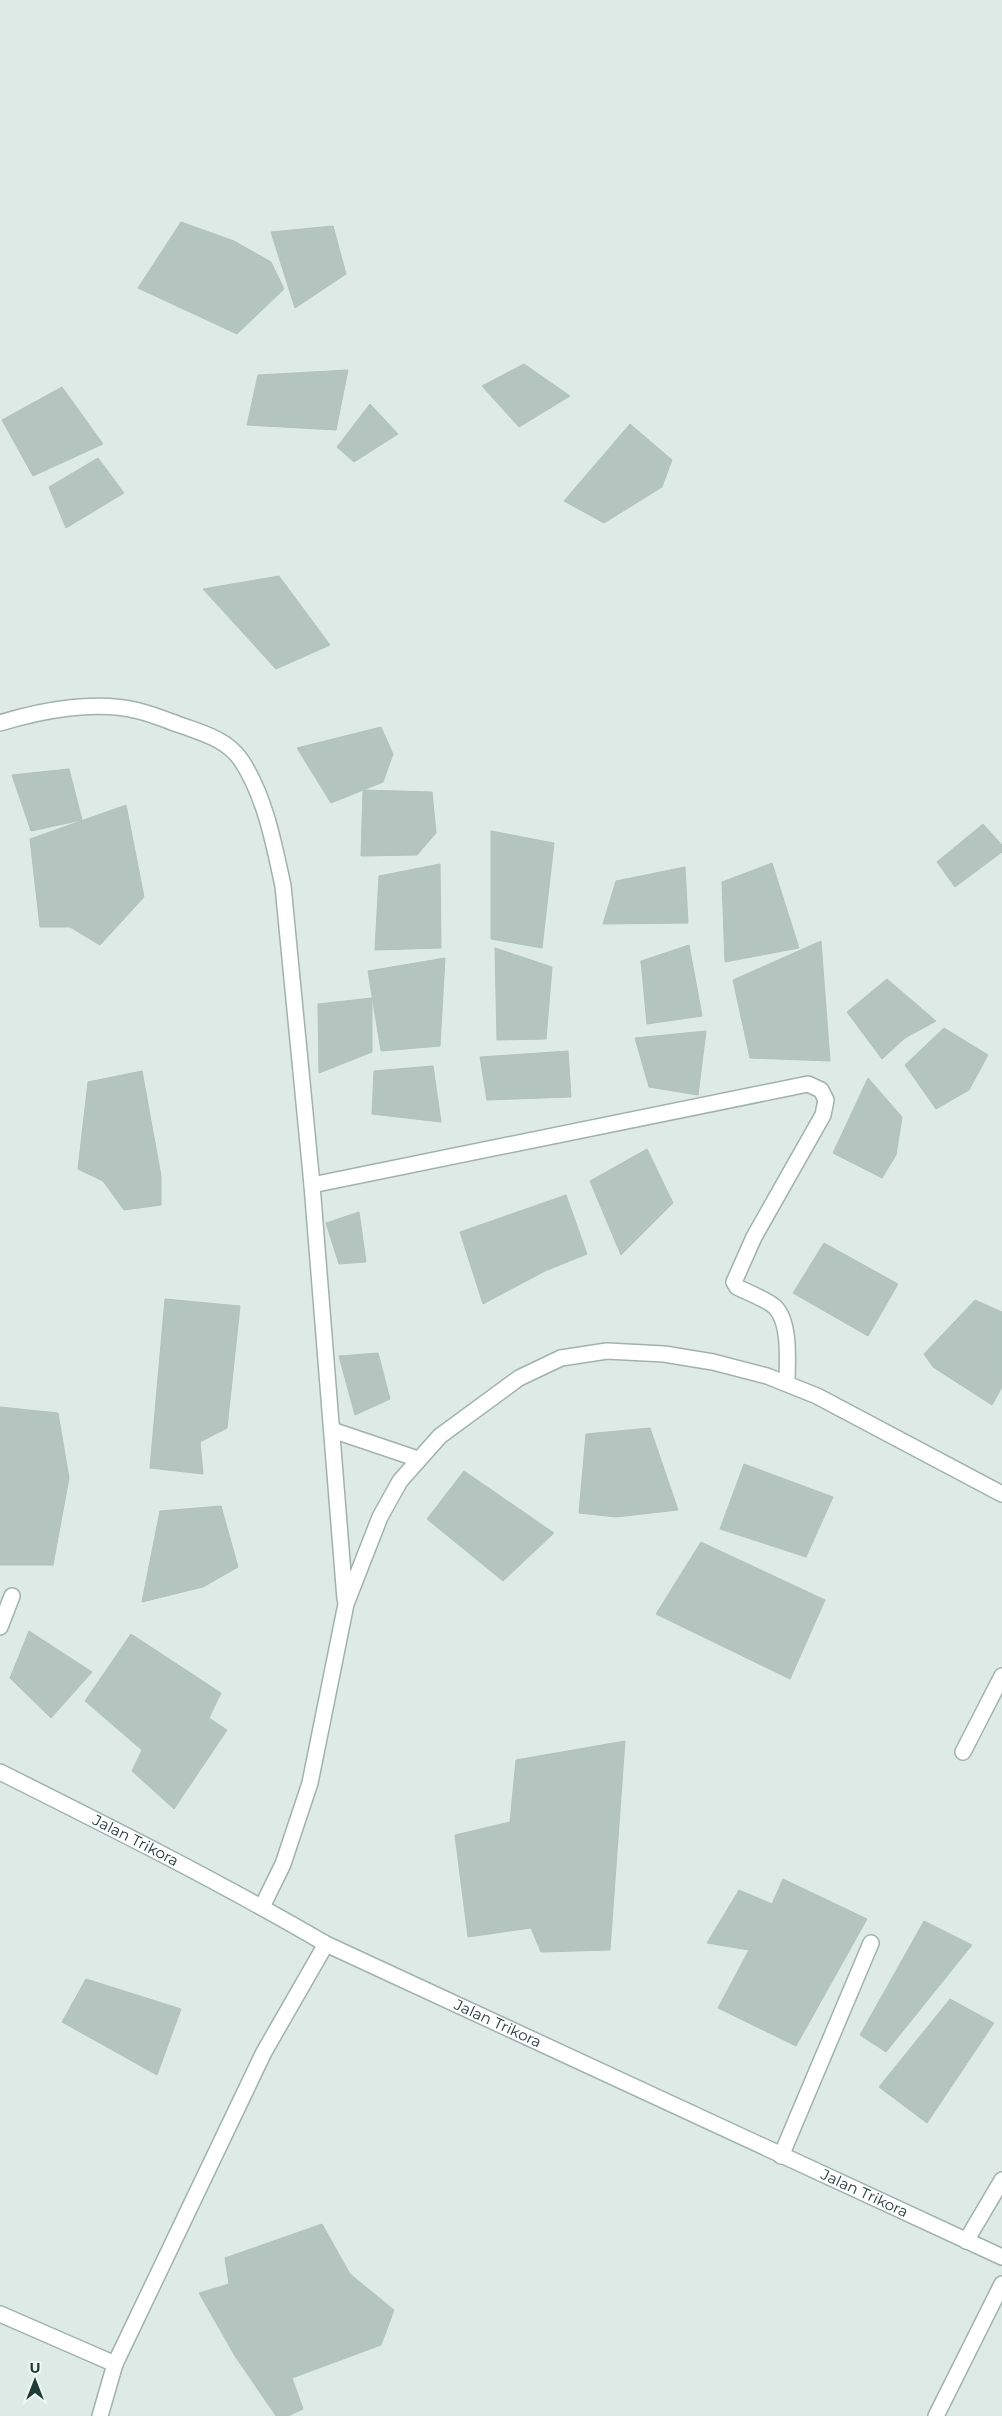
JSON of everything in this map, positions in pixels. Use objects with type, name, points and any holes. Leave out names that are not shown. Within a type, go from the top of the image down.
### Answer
[{"type":"street","points":[[0,723],[28,714],[85,706],[138,710],[215,737],[240,759],[257,792],[274,846],[283,886],[312,1185],[346,1604]]},
{"type":"street","points":[[312,1185],[808,1084],[821,1090],[826,1100],[823,1115],[754,1237],[734,1282],[737,1287],[775,1308],[782,1322],[787,1342],[787,1383]]},
{"type":"street","points":[[262,1906],[283,1864],[310,1783],[346,1604],[380,1517],[400,1481],[440,1436],[518,1378],[561,1358],[607,1351],[664,1354],[713,1362],[787,1383],[818,1396],[1002,1494]]},
{"type":"street","points":[[332,1430],[418,1459]]},
{"type":"street","points":[[0,1627],[12,1596]]},
{"type":"street","points":[[963,1752],[1002,1676]]},
{"type":"street","name":"Jalan Trikora","points":[[0,1772],[147,1845],[262,1906],[326,1944],[1002,2257]]},
{"type":"street","points":[[781,2156],[871,1942]]},
{"type":"street","points":[[100,2416],[115,2364],[264,2052],[326,1944]]},
{"type":"street","points":[[966,2241],[1002,2180]]},
{"type":"street","points":[[936,2416],[1002,2284]]},
{"type":"street","points":[[0,2314],[115,2364]]},
{"type":"building","points":[[181,222],[234,241],[271,262],[284,289],[237,334],[138,288]]},
{"type":"building","points":[[333,226],[346,274],[295,308],[271,232]]},
{"type":"building","points":[[524,364],[570,396],[519,427],[482,386]]},
{"type":"building","points":[[348,370],[336,430],[247,425],[258,375]]},
{"type":"building","points":[[62,387],[103,444],[33,476],[2,420]]},
{"type":"building","points":[[370,404],[398,434],[354,462],[337,447]]},
{"type":"building","points":[[630,424],[672,460],[662,487],[604,523],[564,501]]},
{"type":"building","points":[[98,458],[124,493],[66,528],[49,487]]},
{"type":"building","points":[[279,576],[330,645],[276,669],[203,589]]},
{"type":"building","points":[[381,727],[393,754],[383,782],[331,803],[297,748]]},
{"type":"building","points":[[69,769],[82,820],[31,831],[12,775]]},
{"type":"building","points":[[363,790],[432,792],[436,833],[417,855],[361,856]]},
{"type":"building","points":[[126,805],[144,897],[100,945],[70,927],[40,927],[30,839]]},
{"type":"building","points":[[983,824],[1002,845],[1002,852],[955,887],[937,862]]},
{"type":"building","points":[[491,831],[554,843],[542,948],[491,939]]},
{"type":"building","points":[[772,863],[799,948],[725,962],[722,882]]},
{"type":"building","points":[[440,864],[441,948],[375,950],[379,876]]},
{"type":"building","points":[[685,867],[688,923],[603,924],[616,881]]},
{"type":"building","points":[[821,941],[830,1061],[750,1058],[733,980]]},
{"type":"building","points":[[689,945],[702,1016],[647,1024],[641,961]]},
{"type":"building","points":[[495,948],[552,967],[546,1039],[497,1040]]},
{"type":"building","points":[[445,958],[440,1046],[381,1051],[368,971]]},
{"type":"building","points":[[887,979],[936,1021],[905,1038],[882,1059],[847,1012]]},
{"type":"building","points":[[372,998],[372,1052],[319,1073],[318,1004]]},
{"type":"building","points":[[944,1028],[988,1055],[969,1090],[936,1109],[905,1065]]},
{"type":"building","points":[[706,1031],[698,1095],[649,1087],[635,1038]]},
{"type":"building","points":[[568,1051],[571,1097],[487,1100],[480,1057]]},
{"type":"building","points":[[433,1066],[441,1122],[372,1114],[374,1071]]},
{"type":"building","points":[[142,1071],[161,1176],[161,1205],[124,1210],[103,1181],[78,1169],[88,1082]]},
{"type":"building","points":[[868,1078],[902,1117],[896,1155],[882,1178],[833,1153]]},
{"type":"building","points":[[647,1149],[673,1203],[621,1255],[590,1181]]},
{"type":"building","points":[[566,1195],[587,1254],[545,1271],[483,1304],[460,1232]]},
{"type":"building","points":[[359,1212],[366,1262],[339,1264],[326,1223]]},
{"type":"building","points":[[824,1243],[898,1284],[868,1336],[793,1293]]},
{"type":"building","points":[[165,1299],[240,1306],[227,1428],[200,1442],[203,1474],[150,1468]]},
{"type":"building","points":[[975,1300],[1002,1312],[1002,1387],[992,1405],[933,1367],[924,1354]]},
{"type":"building","points":[[378,1353],[390,1399],[355,1415],[339,1356]]},
{"type":"building","points":[[0,1407],[58,1413],[69,1478],[53,1565],[0,1565]]},
{"type":"building","points":[[650,1428],[678,1510],[616,1517],[579,1513],[586,1434]]},
{"type":"building","points":[[744,1464],[833,1497],[806,1557],[720,1529]]},
{"type":"building","points":[[464,1471],[554,1533],[503,1581],[427,1519]]},
{"type":"building","points":[[221,1506],[238,1567],[203,1587],[142,1602],[160,1511]]},
{"type":"building","points":[[701,1542],[825,1600],[790,1679],[656,1614]]},
{"type":"building","points":[[29,1631],[92,1672],[51,1718],[10,1678]]},
{"type":"building","points":[[131,1634],[221,1693],[209,1718],[227,1730],[174,1809],[132,1771],[142,1750],[85,1701]]},
{"type":"building","points":[[625,1741],[610,1950],[541,1952],[531,1928],[468,1937],[455,1835],[510,1822],[516,1760]]},
{"type":"building","points":[[783,1879],[867,1919],[796,2046],[718,2008],[749,1950],[707,1943],[739,1890],[772,1904]]},
{"type":"building","points":[[924,1921],[972,1945],[886,2052],[860,2035]]},
{"type":"building","points":[[86,1979],[181,2009],[157,2075],[62,2022]]},
{"type":"building","points":[[950,1999],[994,2023],[927,2123],[879,2087]]},
{"type":"building","points":[[322,2224],[350,2274],[394,2310],[381,2345],[292,2378],[303,2409],[288,2416],[276,2416],[235,2356],[199,2293],[229,2284],[225,2258]]}]
